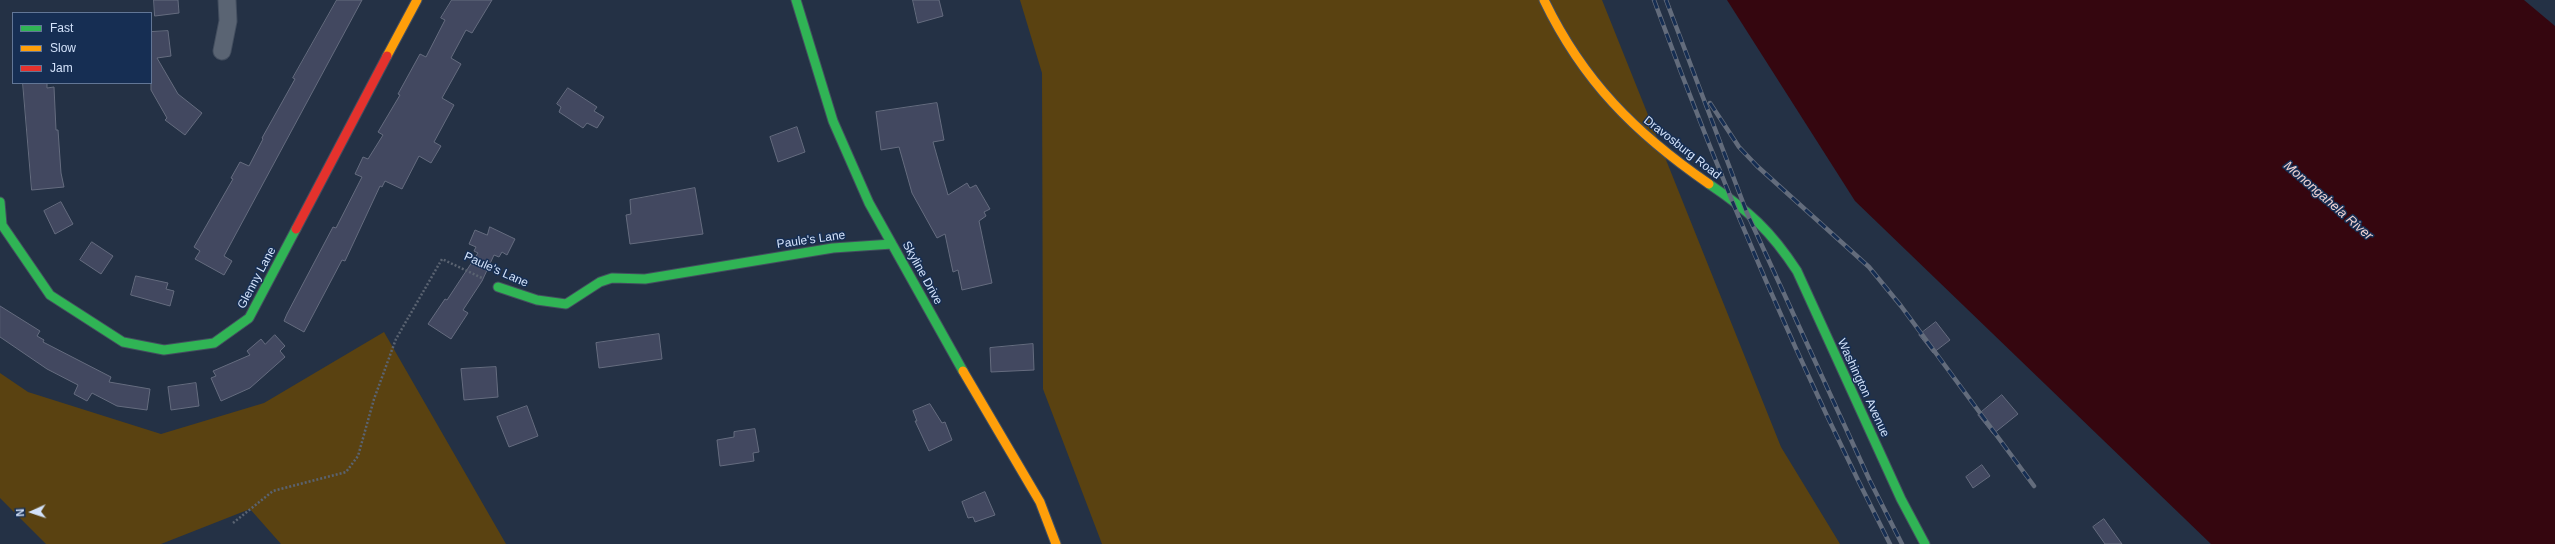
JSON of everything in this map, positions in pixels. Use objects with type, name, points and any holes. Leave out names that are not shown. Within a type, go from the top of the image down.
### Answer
[{"type":"street","points":[[222,51],[228,21],[227,0]]},
{"type":"street","name":"Glenny Lane","points":[[0,202],[2,225],[50,296],[123,342],[164,350],[214,343],[249,318],[417,0]]},
{"type":"street","name":"Skyline Drive","points":[[796,0],[833,121],[870,203],[952,353],[1040,502],[1056,544]]},
{"type":"street","name":"Dravosburg Road","points":[[1544,0],[1567,44],[1588,74],[1616,108],[1648,140],[1747,213],[1779,243]]},
{"type":"street","name":"Washington Avenue","points":[[1779,243],[1797,271],[1901,499],[1925,544]]},
{"type":"street","name":"Paule's Lane","points":[[498,287],[537,300],[554,304],[566,304],[600,282],[612,278],[645,279],[833,248],[892,244]]},
{"type":"path","name":"Paule's Lane","points":[[233,523],[273,491],[346,472],[358,456],[374,399],[396,339],[442,259],[498,287]]},
{"type":"shaded area","points":[[1020,0],[1602,0],[1781,447],[1840,544],[1102,544],[1043,389],[1042,73]]},
{"type":"shaded area","points":[[384,332],[506,544],[281,544],[250,509],[161,544],[46,544],[0,498],[0,373],[28,392],[161,434],[264,403]]},
{"type":"water","name":"Monongahela River","points":[[1727,0],[2524,0],[2555,26],[2555,544],[2211,544],[1855,201]]},
{"type":"building","points":[[154,0],[178,0],[179,13],[155,16]]},
{"type":"building","points":[[337,0],[362,0],[224,256],[232,261],[224,275],[195,259],[200,251],[194,247],[233,179],[231,178],[240,162],[249,166],[263,139],[262,138],[295,79],[293,78]]},
{"type":"building","points":[[452,0],[492,0],[472,33],[466,30],[451,58],[461,64],[442,98],[454,105],[434,142],[441,146],[431,163],[419,156],[402,189],[385,181],[382,187],[380,186],[345,261],[342,260],[304,332],[284,321],[287,314],[333,227],[336,228],[362,177],[355,174],[363,157],[368,159],[383,135],[378,132],[400,95],[398,94],[420,54],[426,57],[445,20],[441,18]]},
{"type":"building","points":[[913,0],[939,0],[943,16],[918,23]]},
{"type":"building","points":[[168,31],[171,56],[157,58],[178,94],[202,113],[185,135],[165,120],[167,118],[151,90],[152,32]]},
{"type":"building","points":[[23,84],[47,84],[47,88],[54,87],[56,130],[58,130],[61,173],[64,187],[32,190]]},
{"type":"building","points":[[568,88],[597,107],[594,111],[604,117],[597,128],[587,123],[583,128],[559,112],[561,107],[557,104]]},
{"type":"building","points":[[937,103],[944,140],[933,142],[948,195],[967,183],[970,188],[976,185],[990,209],[984,212],[986,216],[979,221],[992,283],[962,290],[958,270],[953,272],[945,234],[937,238],[912,193],[899,147],[881,150],[876,112]]},
{"type":"building","points":[[797,127],[805,152],[778,162],[770,137]]},
{"type":"building","points":[[695,188],[703,234],[630,244],[626,215],[631,214],[630,200]]},
{"type":"building","points":[[61,202],[73,224],[55,234],[44,211]]},
{"type":"building","points":[[490,227],[515,239],[507,255],[502,252],[499,257],[494,255],[482,281],[463,310],[468,313],[451,339],[428,324],[445,299],[447,300],[478,253],[474,251],[476,247],[469,244],[475,230],[487,235]]},
{"type":"building","points":[[92,242],[113,256],[101,274],[80,260]]},
{"type":"building","points":[[136,276],[168,283],[166,289],[174,291],[170,306],[131,295]]},
{"type":"building","points":[[0,306],[40,331],[37,336],[44,340],[43,342],[111,377],[109,382],[150,389],[147,410],[117,406],[92,393],[87,401],[74,394],[78,385],[47,369],[0,337]]},
{"type":"building","points":[[1936,322],[1950,340],[1933,353],[1919,335]]},
{"type":"building","points":[[659,334],[662,359],[599,368],[596,343]]},
{"type":"building","points":[[275,335],[285,346],[280,351],[285,357],[250,388],[221,401],[211,378],[216,376],[213,371],[250,355],[247,351],[261,339],[265,344]]},
{"type":"building","points":[[1033,344],[1034,370],[991,372],[990,348]]},
{"type":"building","points":[[496,367],[498,397],[464,400],[461,369]]},
{"type":"building","points":[[196,383],[199,406],[171,410],[168,387]]},
{"type":"building","points":[[2002,395],[2018,414],[1993,434],[1978,415]]},
{"type":"building","points":[[930,404],[942,423],[945,422],[952,440],[929,451],[915,421],[917,421],[913,411]]},
{"type":"building","points":[[527,406],[538,436],[509,447],[497,417]]},
{"type":"building","points":[[755,429],[759,452],[753,453],[754,461],[720,466],[717,440],[734,437],[734,432]]},
{"type":"building","points":[[1982,465],[1990,476],[1973,488],[1966,477]]},
{"type":"building","points":[[985,492],[995,515],[975,522],[973,517],[968,518],[962,502]]},
{"type":"building","points":[[2104,519],[2122,544],[2105,544],[2093,527]]},
{"type":"railway","points":[[1654,0],[1707,139],[1764,276],[1825,411],[1890,544]]},
{"type":"railway","points":[[1666,0],[1747,213],[1870,481],[1902,544]]},
{"type":"railway","points":[[1710,103],[1739,147],[1757,166],[1869,267],[1901,306],[2034,486]]},
{"type":"traffic: fast","points":[[796,0],[833,121],[869,203],[963,371]]},
{"type":"traffic: fast","points":[[1709,184],[1736,203],[1758,222],[1778,244],[1797,271],[1901,499],[1925,544]]},
{"type":"traffic: fast","points":[[0,202],[2,225],[50,295],[123,342],[164,350],[214,343],[249,318],[296,229]]},
{"type":"traffic: fast","points":[[498,287],[537,300],[566,304],[600,282],[612,278],[645,279],[833,248],[892,244]]},
{"type":"traffic: slow","points":[[387,56],[417,0]]},
{"type":"traffic: slow","points":[[1544,0],[1559,29],[1576,56],[1613,103],[1657,145],[1709,184]]},
{"type":"traffic: slow","points":[[963,371],[1040,502],[1056,544]]},
{"type":"traffic: jam","points":[[296,229],[387,56]]}]
